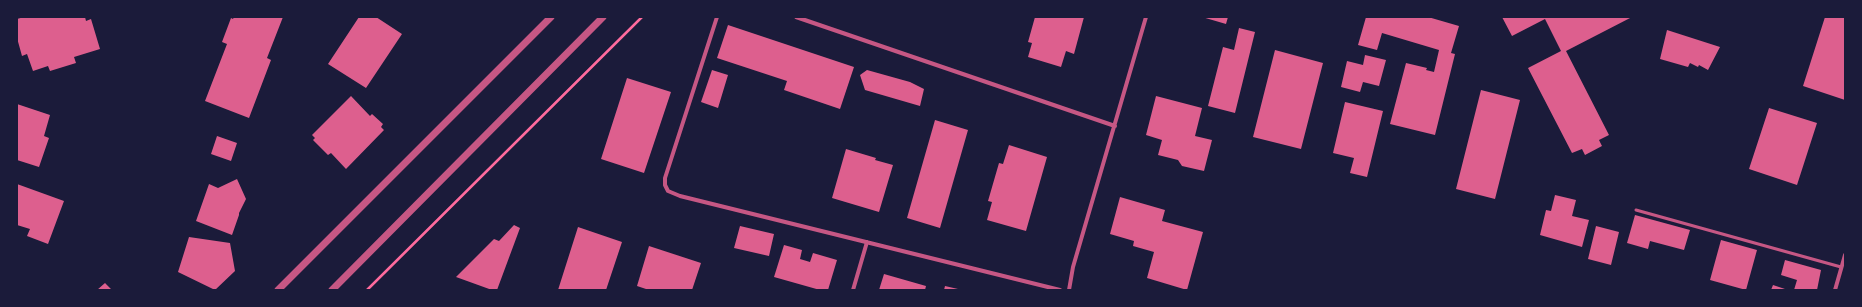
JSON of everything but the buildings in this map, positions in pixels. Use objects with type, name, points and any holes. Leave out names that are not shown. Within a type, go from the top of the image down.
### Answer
[{"type":"street","points":[[278,290],[551,17]]},
{"type":"street","points":[[332,290],[603,17]]},
{"type":"street","points":[[717,17],[665,178],[666,188],[674,194],[1060,290]]},
{"type":"street","points":[[796,17],[1115,126]]},
{"type":"street","points":[[1069,290],[1073,266],[1146,17]]},
{"type":"street","points":[[853,290],[867,242]]},
{"type":"street","points":[[1835,290],[1845,255]]},
{"type":"lane","points":[[1636,210],[1841,267]]},
{"type":"path","points":[[367,290],[642,17]]}]
